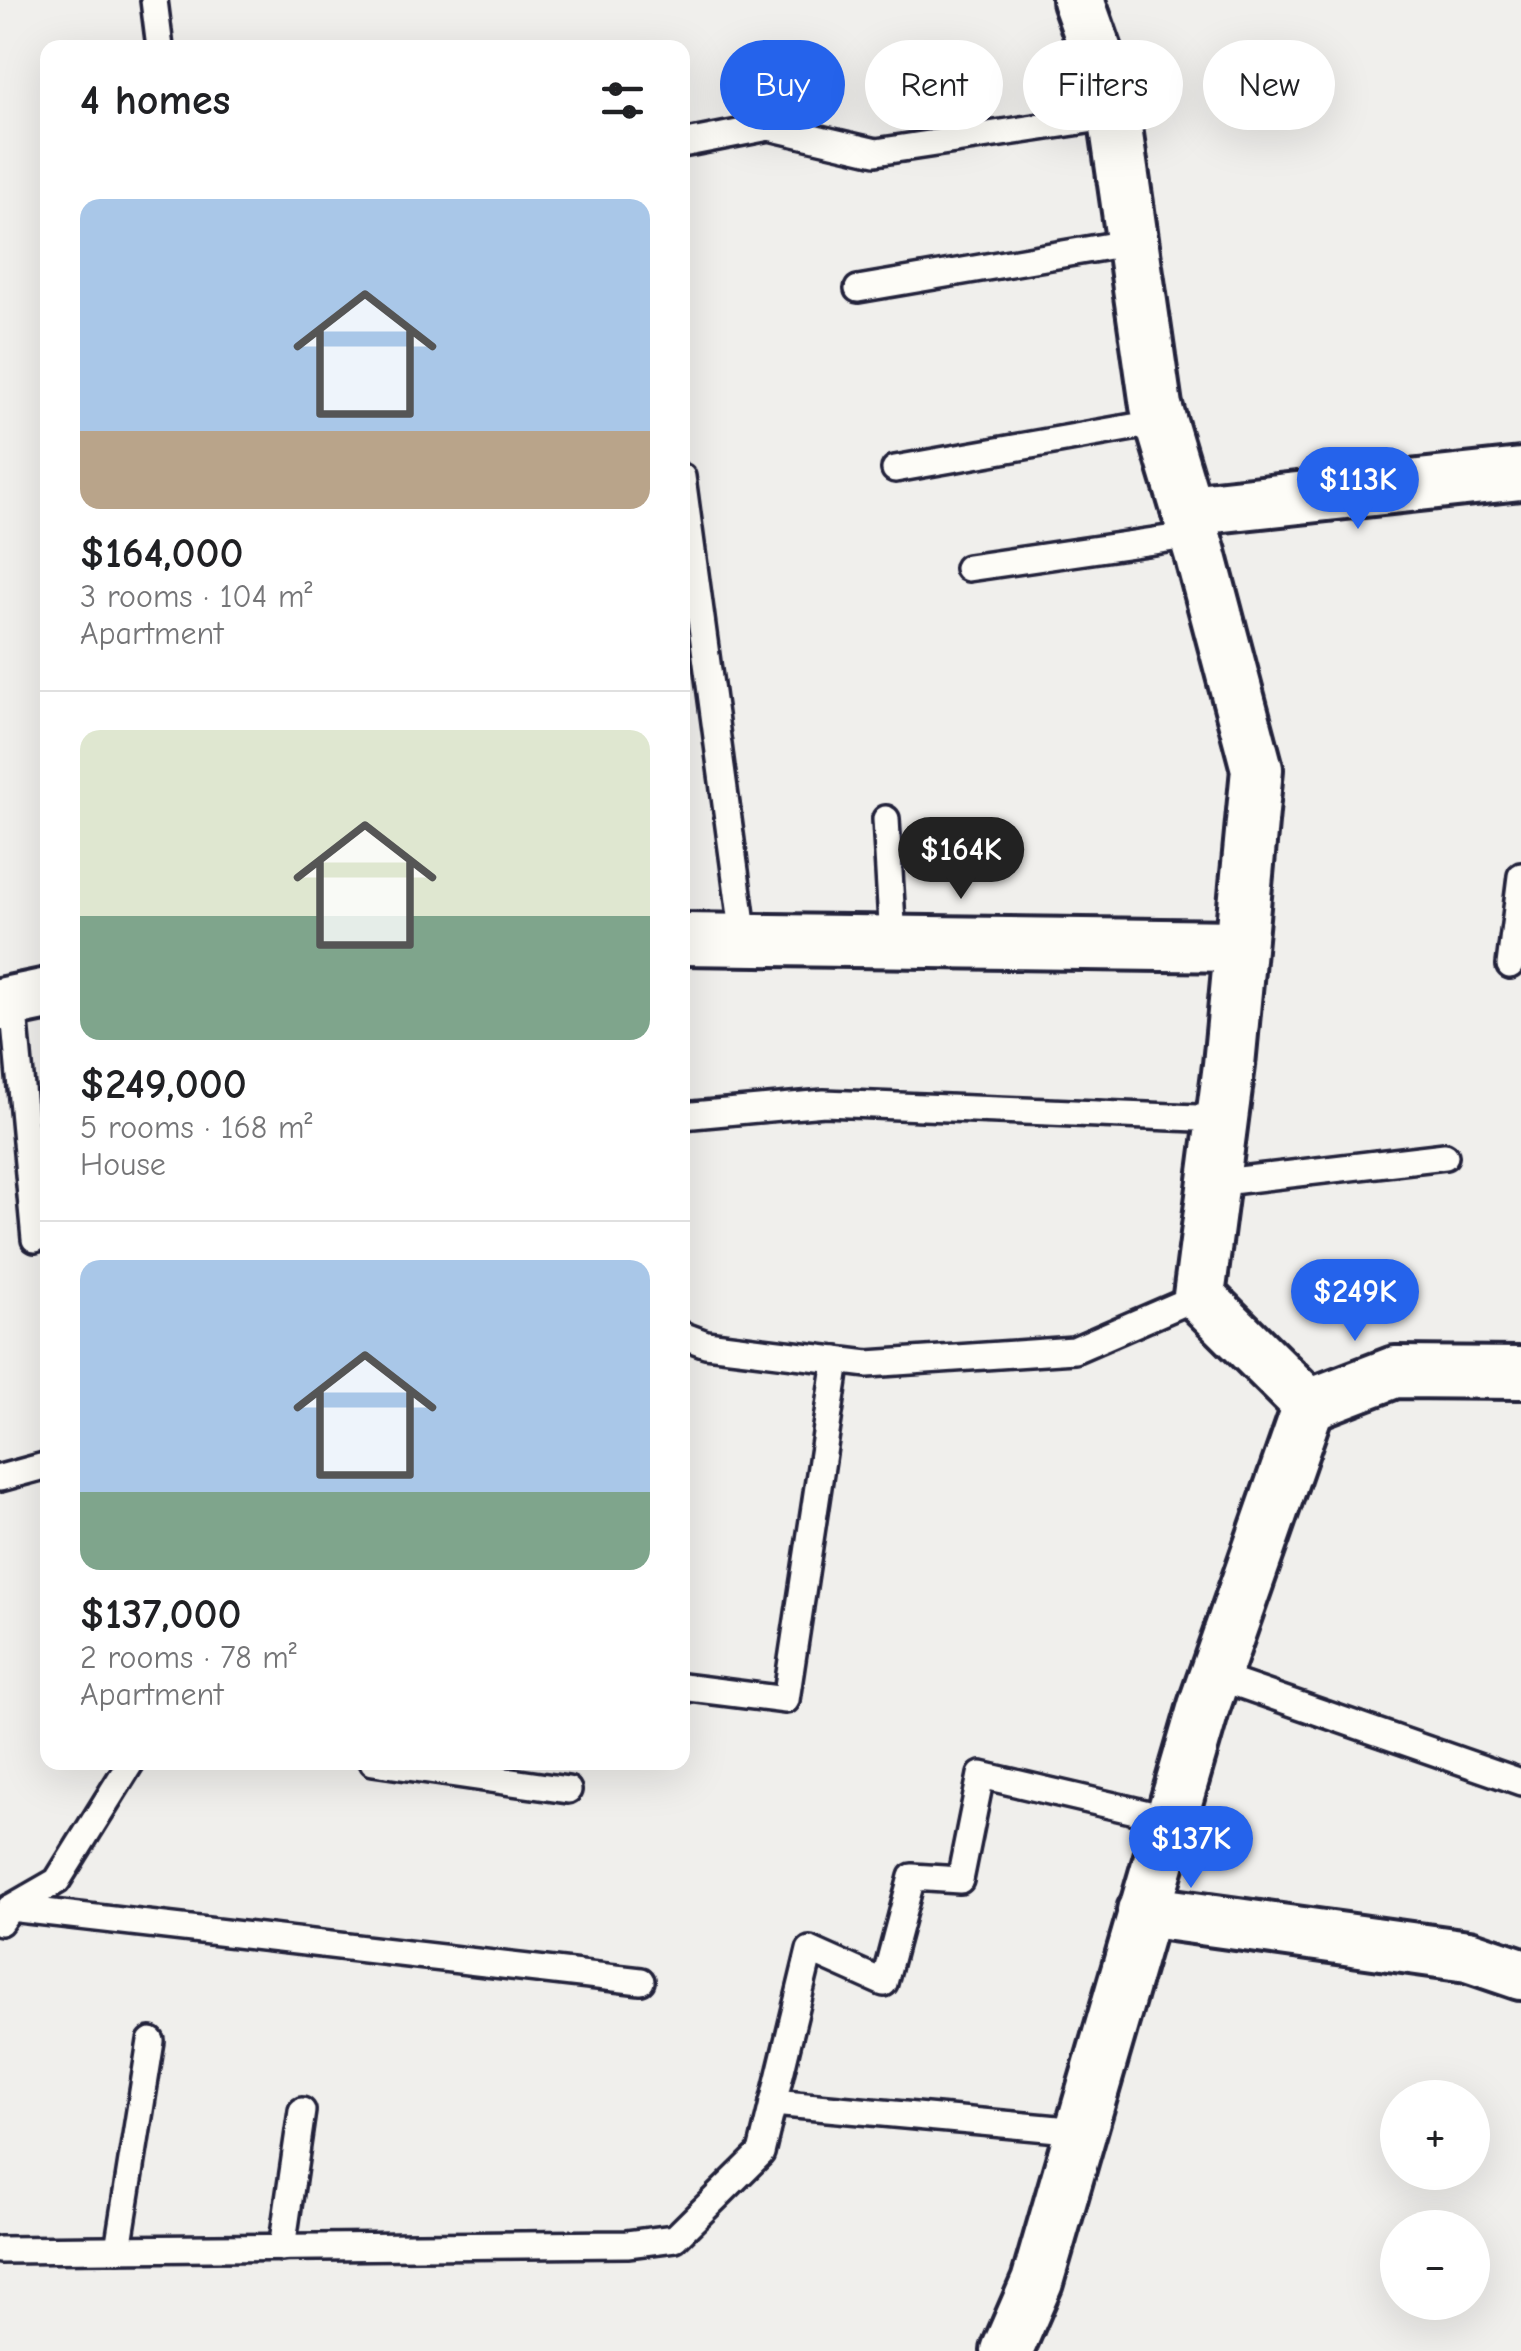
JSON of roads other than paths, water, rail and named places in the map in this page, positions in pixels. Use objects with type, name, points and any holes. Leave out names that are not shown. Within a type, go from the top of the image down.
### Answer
[{"type":"street","points":[[1078,0],[1092,40]]},
{"type":"street","points":[[1116,130],[1160,422],[1257,769],[1222,1120],[1199,1296],[1309,1405]]},
{"type":"street","points":[[1191,523],[1521,474]]},
{"type":"street","points":[[690,940],[1240,946]]},
{"type":"street","points":[[1007,2351],[1037,2282],[1170,1819],[1309,1405],[1395,1372],[1521,1372]]},
{"type":"street","points":[[1143,1911],[1468,1956],[1521,1974]]},
{"type":"lane","points":[[154,0],[159,40]]},
{"type":"lane","points":[[690,143],[769,128],[876,152],[1023,130]]},
{"type":"lane","points":[[858,288],[1132,242]]},
{"type":"lane","points":[[895,468],[1160,422]]},
{"type":"lane","points":[[968,568],[1191,523]]},
{"type":"lane","points":[[690,536],[744,938]]},
{"type":"lane","points":[[886,819],[893,941]]},
{"type":"lane","points":[[1510,965],[1521,876]]},
{"type":"lane","points":[[20,1000],[34,1239]]},
{"type":"lane","points":[[690,1115],[824,1103],[1222,1120]]},
{"type":"lane","points":[[1214,1183],[1444,1156]]},
{"type":"lane","points":[[690,1338],[706,1344],[868,1364],[1074,1350],[1199,1296]]},
{"type":"lane","points":[[690,1688],[786,1700],[837,1360]]},
{"type":"lane","points":[[0,1478],[40,1467]]},
{"type":"lane","points":[[1215,1676],[1521,1782]]},
{"type":"lane","points":[[5,1915],[57,1881],[126,1770]]},
{"type":"lane","points":[[429,1770],[568,1790]]},
{"type":"lane","points":[[0,2250],[627,2244],[676,2238],[761,2152],[810,1950],[884,1983],[912,1877],[960,1880],[981,1774],[1170,1819]]},
{"type":"lane","points":[[5,1915],[641,1982]]},
{"type":"lane","points":[[118,2249],[152,2041]]},
{"type":"lane","points":[[773,2103],[1080,2131]]},
{"type":"lane","points":[[282,2248],[302,2111]]}]
